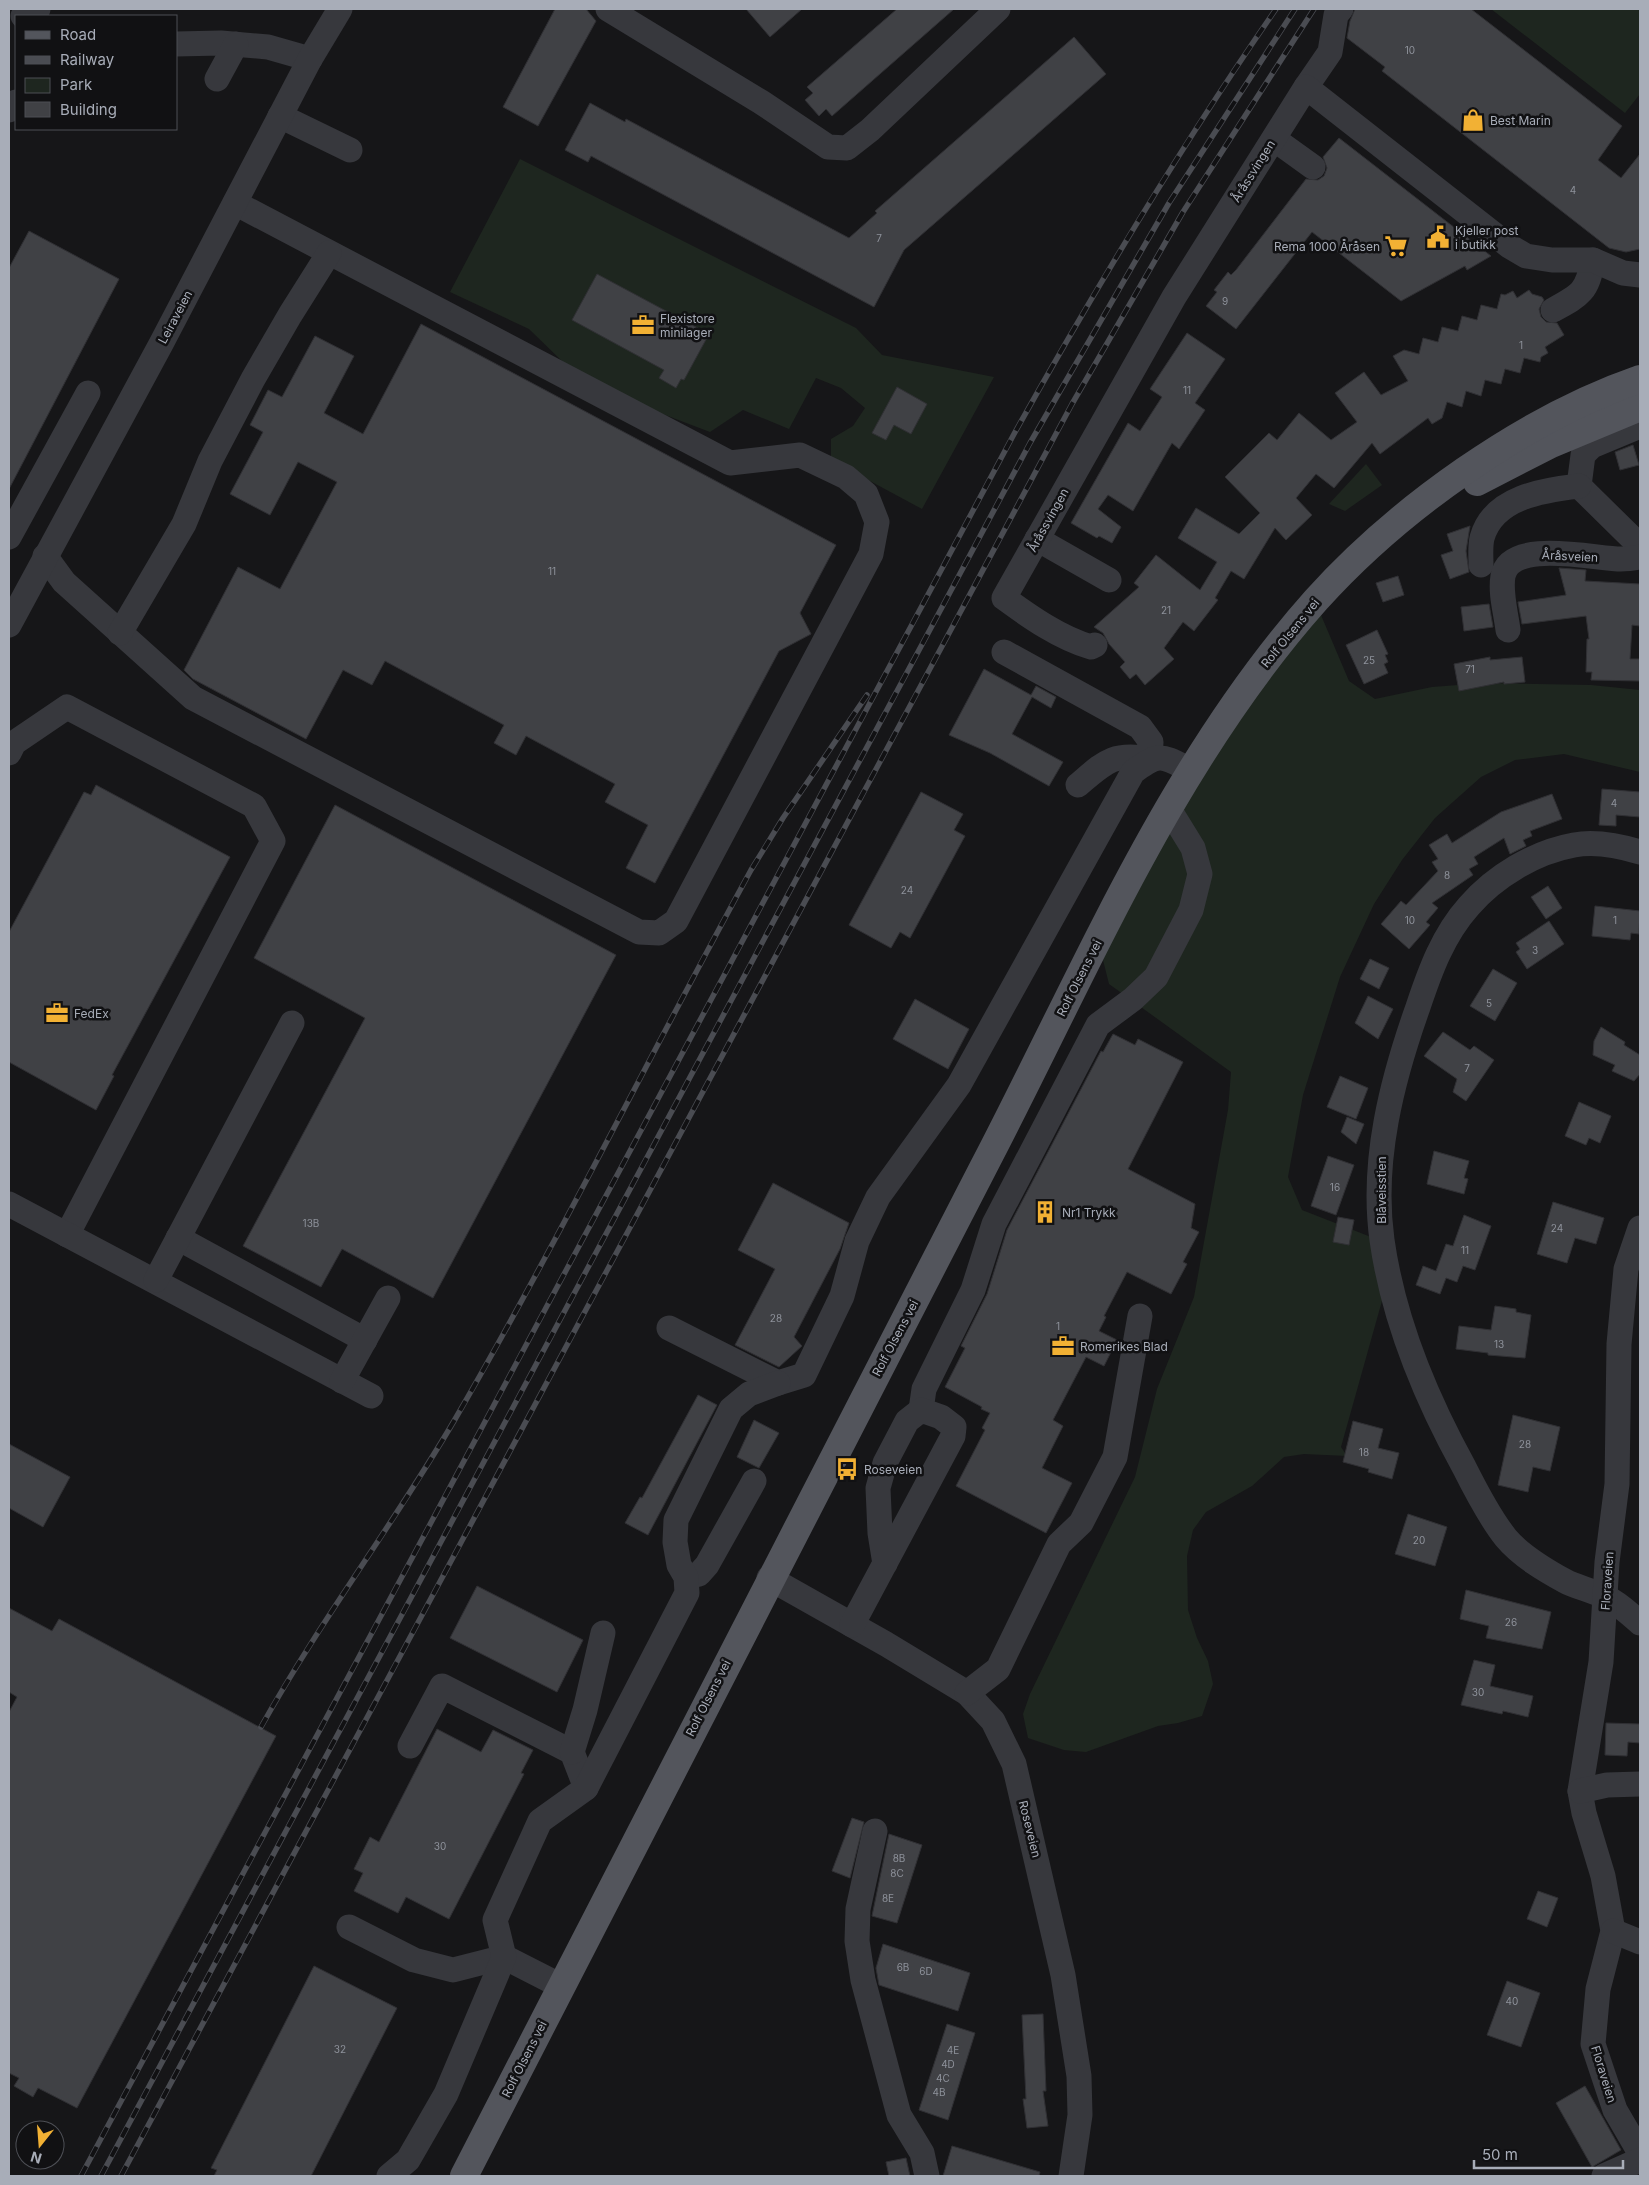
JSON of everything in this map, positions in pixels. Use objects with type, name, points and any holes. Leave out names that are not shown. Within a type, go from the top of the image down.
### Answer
[{"type":"main road","name":"Rolf Olsens vei","points":[[464,2176],[769,1578],[990,1155],[1128,882],[1192,771],[1237,703],[1296,624],[1345,569],[1445,484],[1564,411],[1640,379]]},
{"type":"main road","name":"Rolf Olsens vei","points":[[1381,538],[1453,495],[1551,444],[1640,407]]},
{"type":"street","points":[[25,15],[38,9]]},
{"type":"street","name":"Leiraveien","points":[[9,625],[310,59],[340,9]]},
{"type":"street","points":[[616,11],[761,102],[810,137],[828,147],[837,149],[847,148],[870,130],[992,17],[998,9]]},
{"type":"street","name":"Åråssvingen","points":[[1095,645],[1091,647],[1077,643],[1024,613],[1004,598],[1174,297],[1330,52],[1336,15],[1341,9]]},
{"type":"street","points":[[178,44],[236,44],[268,47],[310,59]]},
{"type":"street","points":[[217,79],[236,44]]},
{"type":"street","points":[[1306,87],[1526,256],[1552,260],[1593,260],[1623,273],[1640,275]]},
{"type":"street","points":[[280,116],[350,150]]},
{"type":"street","points":[[1274,139],[1313,167]]},
{"type":"street","points":[[45,556],[64,582],[193,698],[639,932],[659,933],[676,921],[871,554],[877,522],[866,494],[846,477],[800,455],[730,464],[235,202]]},
{"type":"street","points":[[120,633],[184,524],[210,461],[253,379],[329,253]]},
{"type":"street","points":[[1553,310],[1583,292],[1590,277],[1593,260]]},
{"type":"street","points":[[9,538],[88,393]]},
{"type":"street","points":[[1578,486],[1583,455],[1592,446],[1640,426]]},
{"type":"street","points":[[1578,486],[1640,546]]},
{"type":"street","points":[[1481,565],[1482,538],[1486,526],[1495,514],[1514,502],[1544,490],[1578,486]]},
{"type":"street","points":[[1037,540],[1108,580]]},
{"type":"street","name":"Åråsveien","points":[[1508,630],[1503,577],[1508,566],[1514,561],[1530,554],[1549,553],[1620,559],[1640,557]]},
{"type":"street","points":[[389,2176],[408,2160],[446,2094],[504,1958],[495,1920],[540,1821],[586,1788],[687,1594],[686,1578],[680,1565],[675,1542],[676,1520],[731,1409],[749,1394],[804,1375],[842,1296],[857,1241],[878,1197],[932,1112],[959,1085],[1133,772],[1150,759],[1151,742],[1140,726],[1004,652]]},
{"type":"street","points":[[9,752],[14,743],[67,706],[254,806],[273,841],[68,1236]]},
{"type":"street","points":[[1078,785],[1107,761],[1131,756],[1150,759],[1164,757],[1192,771]]},
{"type":"street","points":[[885,1564],[880,1532],[878,1488],[885,1463],[907,1420],[921,1410],[924,1389],[973,1290],[994,1224],[1098,1025],[1133,999],[1156,977],[1191,910],[1200,874],[1193,848],[1169,809]]},
{"type":"street","name":"Blåveisstien","points":[[1640,852],[1618,846],[1576,844],[1535,857],[1504,874],[1469,905],[1450,931],[1427,980],[1396,1075],[1381,1150],[1380,1189],[1382,1238],[1395,1306],[1413,1356],[1463,1467],[1507,1539],[1528,1558],[1567,1582],[1606,1597],[1640,1623]]},
{"type":"street","points":[[156,1280],[292,1023]]},
{"type":"street","points":[[9,1204],[156,1280],[371,1396]]},
{"type":"street","name":"Floraveien","points":[[1640,1228],[1626,1270],[1625,1279],[1619,1344],[1617,1484],[1607,1562],[1601,1662],[1583,1762],[1580,1791],[1584,1813],[1603,1876],[1613,1931],[1598,1989],[1593,2044],[1615,2110],[1640,2153]]},
{"type":"street","points":[[178,1238],[364,1340]]},
{"type":"street","points":[[342,1381],[388,1298]]},
{"type":"street","points":[[967,1693],[998,1669],[1059,1544],[1081,1523],[1114,1457],[1140,1316]]},
{"type":"street","points":[[669,1328],[778,1383]]},
{"type":"street","points":[[852,1625],[954,1436],[954,1427],[941,1417],[921,1410]]},
{"type":"street","points":[[686,1578],[699,1574],[707,1565],[754,1481]]},
{"type":"street","name":"Roseveien","points":[[769,1578],[967,1693],[993,1721],[1014,1764],[1057,1947],[1079,2076],[1080,2115],[1075,2164],[1071,2176]]},
{"type":"street","points":[[586,1788],[572,1752],[585,1710],[603,1633]]},
{"type":"street","points":[[410,1746],[442,1686],[572,1752]]},
{"type":"street","points":[[1580,1791],[1607,1785],[1640,1784]]},
{"type":"street","points":[[875,1832],[858,1909],[857,1941],[862,1972],[899,2116],[922,2153],[927,2176]]},
{"type":"street","points":[[349,1927],[414,1960],[452,1970],[504,1958],[561,1986]]},
{"type":"street","points":[[1613,1931],[1640,1942]]},
{"type":"street","points":[[1604,2176],[1640,2160]]},
{"type":"green space","points":[[1491,9],[1640,9],[1640,94],[1625,113]]},
{"type":"green space","points":[[520,159],[856,328],[882,355],[994,377],[922,509],[831,460],[831,439],[853,426],[865,408],[841,388],[816,378],[789,429],[743,410],[710,432],[618,397],[564,363],[529,329],[450,292]]},
{"type":"green space","points":[[1366,464],[1382,485],[1345,511],[1329,504]]},
{"type":"green space","points":[[1318,608],[1349,681],[1375,699],[1432,687],[1484,683],[1591,685],[1640,690],[1640,772],[1564,754],[1515,760],[1481,777],[1435,818],[1402,860],[1374,904],[1340,977],[1303,1095],[1288,1177],[1302,1210],[1371,1237],[1387,1283],[1341,1447],[1347,1456],[1304,1454],[1284,1457],[1252,1486],[1206,1512],[1193,1530],[1187,1556],[1188,1610],[1197,1638],[1208,1661],[1213,1684],[1202,1716],[1178,1723],[1158,1726],[1086,1752],[1064,1750],[1028,1738],[1023,1714],[1030,1694],[1135,1477],[1157,1389],[1194,1297],[1228,1110],[1231,1072],[1109,984],[1103,960],[1109,943],[1197,781]]},
{"type":"building","points":[[555,9],[586,9],[596,21],[538,126],[503,107]]},
{"type":"building","points":[[746,9],[802,9],[770,37]]},
{"type":"building","points":[[897,9],[954,9],[832,116],[826,109],[819,116],[805,100],[813,93],[807,87]]},
{"type":"building","points":[[1355,9],[1471,9],[1622,126],[1598,160],[1621,178],[1640,154],[1640,249],[1626,252],[1609,248],[1382,71],[1385,67],[1347,38],[1350,21]]},
{"type":"building","points":[[1074,37],[1106,74],[904,250],[874,307],[591,156],[588,162],[565,150],[590,103],[625,122],[626,119],[849,238],[877,213],[875,211]]},
{"type":"building","points":[[1339,138],[1491,256],[1467,270],[1465,266],[1401,301],[1312,232],[1236,329],[1206,306],[1217,292],[1214,290],[1228,272],[1231,275],[1236,270],[1306,179],[1318,180],[1324,176],[1327,168],[1323,157]]},
{"type":"building","points":[[29,231],[119,279],[9,489],[9,268]]},
{"type":"building","points":[[597,274],[709,334],[684,380],[681,379],[676,388],[659,378],[664,370],[572,320]]},
{"type":"building","points":[[1529,290],[1532,294],[1542,297],[1544,300],[1539,309],[1541,317],[1546,322],[1557,323],[1564,335],[1545,347],[1548,353],[1541,357],[1540,362],[1524,358],[1520,373],[1505,369],[1501,384],[1485,380],[1481,396],[1466,391],[1462,407],[1447,402],[1442,418],[1432,424],[1428,418],[1380,454],[1372,443],[1334,488],[1316,474],[1296,498],[1312,515],[1286,540],[1275,528],[1244,579],[1231,571],[1215,598],[1218,600],[1194,631],[1183,622],[1164,648],[1174,659],[1145,685],[1136,674],[1130,679],[1120,667],[1125,662],[1109,644],[1103,633],[1094,627],[1139,587],[1134,583],[1156,555],[1200,590],[1217,562],[1178,538],[1196,508],[1239,534],[1260,513],[1225,477],[1269,433],[1277,440],[1299,413],[1331,440],[1357,422],[1335,393],[1364,372],[1381,395],[1408,381],[1393,356],[1404,350],[1419,354],[1423,338],[1438,342],[1442,327],[1458,331],[1462,316],[1477,320],[1481,305],[1497,309],[1501,294],[1505,295],[1513,291],[1517,298]]},
{"type":"building","points":[[421,324],[836,545],[800,613],[811,634],[779,651],[655,883],[626,868],[648,825],[605,802],[615,784],[526,736],[516,755],[494,743],[504,725],[385,661],[372,685],[343,670],[306,739],[193,679],[184,670],[238,567],[280,589],[337,482],[298,462],[270,515],[230,494],[263,432],[250,425],[268,390],[282,397],[315,336],[354,356],[324,413],[363,434]]},
{"type":"building","points":[[1187,333],[1225,359],[1195,403],[1205,410],[1179,449],[1172,443],[1133,511],[1108,495],[1098,509],[1121,527],[1112,543],[1099,536],[1097,538],[1071,523],[1128,423],[1140,431],[1162,397],[1150,389]]},
{"type":"building","points":[[897,387],[927,404],[911,434],[894,425],[886,440],[872,433]]},
{"type":"building","points":[[1633,445],[1639,465],[1620,470],[1615,452]]},
{"type":"building","points":[[1470,526],[1466,551],[1469,572],[1450,579],[1441,555],[1453,551],[1447,534]]},
{"type":"building","points":[[1559,568],[1586,570],[1585,581],[1640,584],[1640,626],[1632,625],[1630,659],[1640,659],[1640,681],[1591,680],[1592,672],[1586,672],[1587,639],[1589,639],[1586,616],[1522,624],[1518,602],[1566,595]]},
{"type":"building","points":[[1398,576],[1404,595],[1383,602],[1376,583]]},
{"type":"building","points":[[1489,604],[1493,627],[1464,631],[1461,607]]},
{"type":"building","points":[[1377,630],[1388,654],[1385,655],[1388,662],[1384,664],[1388,673],[1364,684],[1346,645]]},
{"type":"building","points":[[1490,657],[1490,660],[1522,657],[1525,682],[1504,684],[1504,682],[1459,691],[1454,664]]},
{"type":"building","points":[[984,669],[1031,695],[1036,686],[1056,697],[1051,708],[1032,697],[1012,734],[1063,762],[1049,786],[990,753],[949,735]]},
{"type":"building","points":[[96,785],[230,857],[112,1075],[114,1076],[96,1110],[9,1062],[9,932],[84,792],[91,795]]},
{"type":"building","points":[[1602,789],[1640,792],[1640,817],[1616,815],[1616,826],[1599,825]]},
{"type":"building","points":[[921,792],[963,814],[954,830],[965,836],[910,938],[900,932],[891,948],[849,925]]},
{"type":"building","points":[[1552,794],[1562,819],[1530,831],[1532,836],[1523,840],[1526,846],[1510,854],[1504,838],[1474,857],[1478,864],[1469,869],[1473,875],[1432,903],[1438,908],[1426,922],[1430,925],[1409,949],[1381,924],[1401,901],[1406,905],[1438,871],[1432,862],[1438,859],[1429,845],[1447,834],[1452,843],[1501,812]]},
{"type":"building","points":[[335,805],[616,955],[433,1298],[342,1249],[321,1287],[243,1246],[365,1018],[254,958]]},
{"type":"building","points":[[1548,886],[1562,908],[1546,919],[1531,897]]},
{"type":"building","points":[[1595,906],[1640,911],[1639,934],[1631,933],[1630,940],[1592,936]]},
{"type":"building","points":[[1549,921],[1564,944],[1527,969],[1516,952],[1520,949],[1516,943]]},
{"type":"building","points":[[1370,959],[1389,968],[1379,989],[1360,979]]},
{"type":"building","points":[[1493,969],[1517,983],[1495,1021],[1470,1006]]},
{"type":"building","points":[[1368,996],[1393,1009],[1378,1039],[1355,1023]]},
{"type":"building","points":[[915,999],[969,1029],[948,1069],[893,1039]]},
{"type":"building","points":[[1601,1027],[1625,1042],[1624,1045],[1640,1055],[1640,1074],[1634,1081],[1612,1071],[1615,1065],[1593,1055],[1594,1041]]},
{"type":"building","points":[[1443,1032],[1470,1050],[1474,1046],[1494,1060],[1466,1101],[1453,1092],[1457,1079],[1424,1056]]},
{"type":"building","points":[[1113,1034],[1135,1045],[1138,1039],[1183,1062],[1128,1169],[1195,1204],[1191,1228],[1199,1232],[1183,1262],[1187,1264],[1171,1294],[1127,1272],[1104,1316],[1106,1317],[1099,1331],[1117,1340],[1104,1366],[1086,1357],[1053,1420],[1063,1426],[1042,1468],[1072,1483],[1046,1533],[956,1486],[985,1430],[982,1428],[990,1413],[945,1387],[965,1348],[961,1346],[987,1294],[1007,1230],[1101,1051],[1103,1052]]},
{"type":"building","points":[[1340,1076],[1368,1088],[1356,1119],[1327,1107]]},
{"type":"building","points":[[1579,1102],[1611,1116],[1600,1143],[1589,1138],[1586,1145],[1565,1136]]},
{"type":"building","points":[[1347,1117],[1364,1124],[1356,1144],[1341,1132]]},
{"type":"building","points":[[1434,1151],[1469,1161],[1464,1178],[1468,1179],[1464,1194],[1427,1184]]},
{"type":"building","points":[[1328,1156],[1354,1165],[1336,1215],[1311,1206]]},
{"type":"building","points":[[773,1183],[849,1223],[840,1249],[794,1337],[802,1346],[779,1367],[735,1345],[775,1269],[738,1250]]},
{"type":"building","points":[[1553,1202],[1604,1218],[1596,1244],[1575,1238],[1567,1263],[1537,1254]]},
{"type":"building","points":[[1464,1215],[1491,1226],[1475,1270],[1463,1266],[1457,1282],[1446,1278],[1440,1294],[1416,1285],[1423,1266],[1436,1271],[1446,1244],[1453,1246]]},
{"type":"building","points":[[1338,1217],[1354,1220],[1349,1245],[1333,1242]]},
{"type":"building","points":[[1495,1306],[1516,1309],[1516,1312],[1531,1315],[1525,1358],[1488,1355],[1488,1353],[1456,1349],[1459,1326],[1491,1330]]},
{"type":"building","points":[[698,1395],[717,1405],[648,1535],[625,1523],[640,1497],[642,1498]]},
{"type":"building","points":[[1513,1415],[1560,1427],[1550,1471],[1533,1467],[1528,1492],[1498,1485]]},
{"type":"building","points":[[754,1420],[779,1433],[759,1468],[737,1457]]},
{"type":"building","points":[[1353,1421],[1383,1429],[1378,1448],[1399,1453],[1392,1479],[1368,1472],[1369,1469],[1343,1462]]},
{"type":"building","points":[[9,1444],[70,1477],[43,1527],[9,1508]]},
{"type":"building","points":[[1408,1514],[1447,1527],[1435,1566],[1395,1554]]},
{"type":"building","points":[[477,1586],[583,1640],[557,1692],[450,1638]]},
{"type":"building","points":[[1466,1590],[1551,1612],[1542,1649],[1486,1638],[1489,1626],[1460,1619]]},
{"type":"building","points":[[9,1608],[52,1631],[59,1619],[276,1736],[77,2108],[38,2088],[33,2097],[14,2086],[19,2078],[9,2073],[9,1712],[17,1697],[9,1692]]},
{"type":"building","points":[[1474,1660],[1495,1665],[1490,1686],[1533,1696],[1528,1717],[1503,1711],[1502,1714],[1461,1705]]},
{"type":"building","points":[[1606,1723],[1640,1724],[1640,1743],[1628,1742],[1627,1756],[1605,1755]]},
{"type":"building","points":[[437,1729],[481,1752],[493,1730],[533,1750],[521,1773],[524,1774],[449,1919],[406,1897],[398,1913],[354,1891],[363,1873],[354,1869],[370,1837],[379,1842]]},
{"type":"building","points":[[852,1818],[864,1822],[850,1878],[832,1871]]},
{"type":"building","points":[[889,1834],[922,1845],[897,1923],[872,1916]]},
{"type":"building","points":[[1538,1891],[1558,1898],[1547,1927],[1527,1919]]},
{"type":"building","points":[[883,1944],[970,1973],[958,2011],[879,1985],[876,1968]]},
{"type":"building","points":[[314,1966],[397,2008],[311,2176],[214,2176],[217,2170],[211,2168]]},
{"type":"building","points":[[1507,1981],[1540,1993],[1521,2047],[1487,2035]]},
{"type":"building","points":[[1043,2014],[1046,2091],[1043,2091],[1048,2126],[1027,2128],[1023,2099],[1026,2099],[1022,2015]]},
{"type":"building","points":[[947,2024],[975,2033],[948,2120],[919,2110]]},
{"type":"building","points":[[1585,2086],[1621,2150],[1592,2167],[1556,2103]]},
{"type":"building","points":[[952,2146],[1040,2172],[1039,2176],[943,2176]]},
{"type":"building","points":[[906,2158],[910,2176],[889,2176],[886,2162]]},
{"type":"railway","points":[[81,2176],[1014,434],[1140,218],[1206,113],[1276,9]]},
{"type":"railway","points":[[101,2176],[1030,443],[1169,203],[1295,9]]},
{"type":"railway","points":[[121,2176],[1072,404],[1183,212],[1314,9]]},
{"type":"railway","points":[[261,1727],[307,1649],[431,1460],[454,1421],[531,1284],[751,870],[783,818],[867,695]]},
{"type":"place","name":"Best Marin","points":[[1473,120]]},
{"type":"place","name":"Kjeller post i butikk","points":[[1438,237]]},
{"type":"place","name":"Rema 1000 Åråsen","points":[[1396,246]]},
{"type":"place","name":"Flexistore minilager","points":[[643,325]]},
{"type":"place","name":"FedEx","points":[[57,1013]]},
{"type":"place","name":"Nr1 Trykk","points":[[1045,1212]]},
{"type":"place","name":"Romerikes Blad","points":[[1063,1346]]},
{"type":"place","name":"Roseveien","points":[[847,1469]]}]
